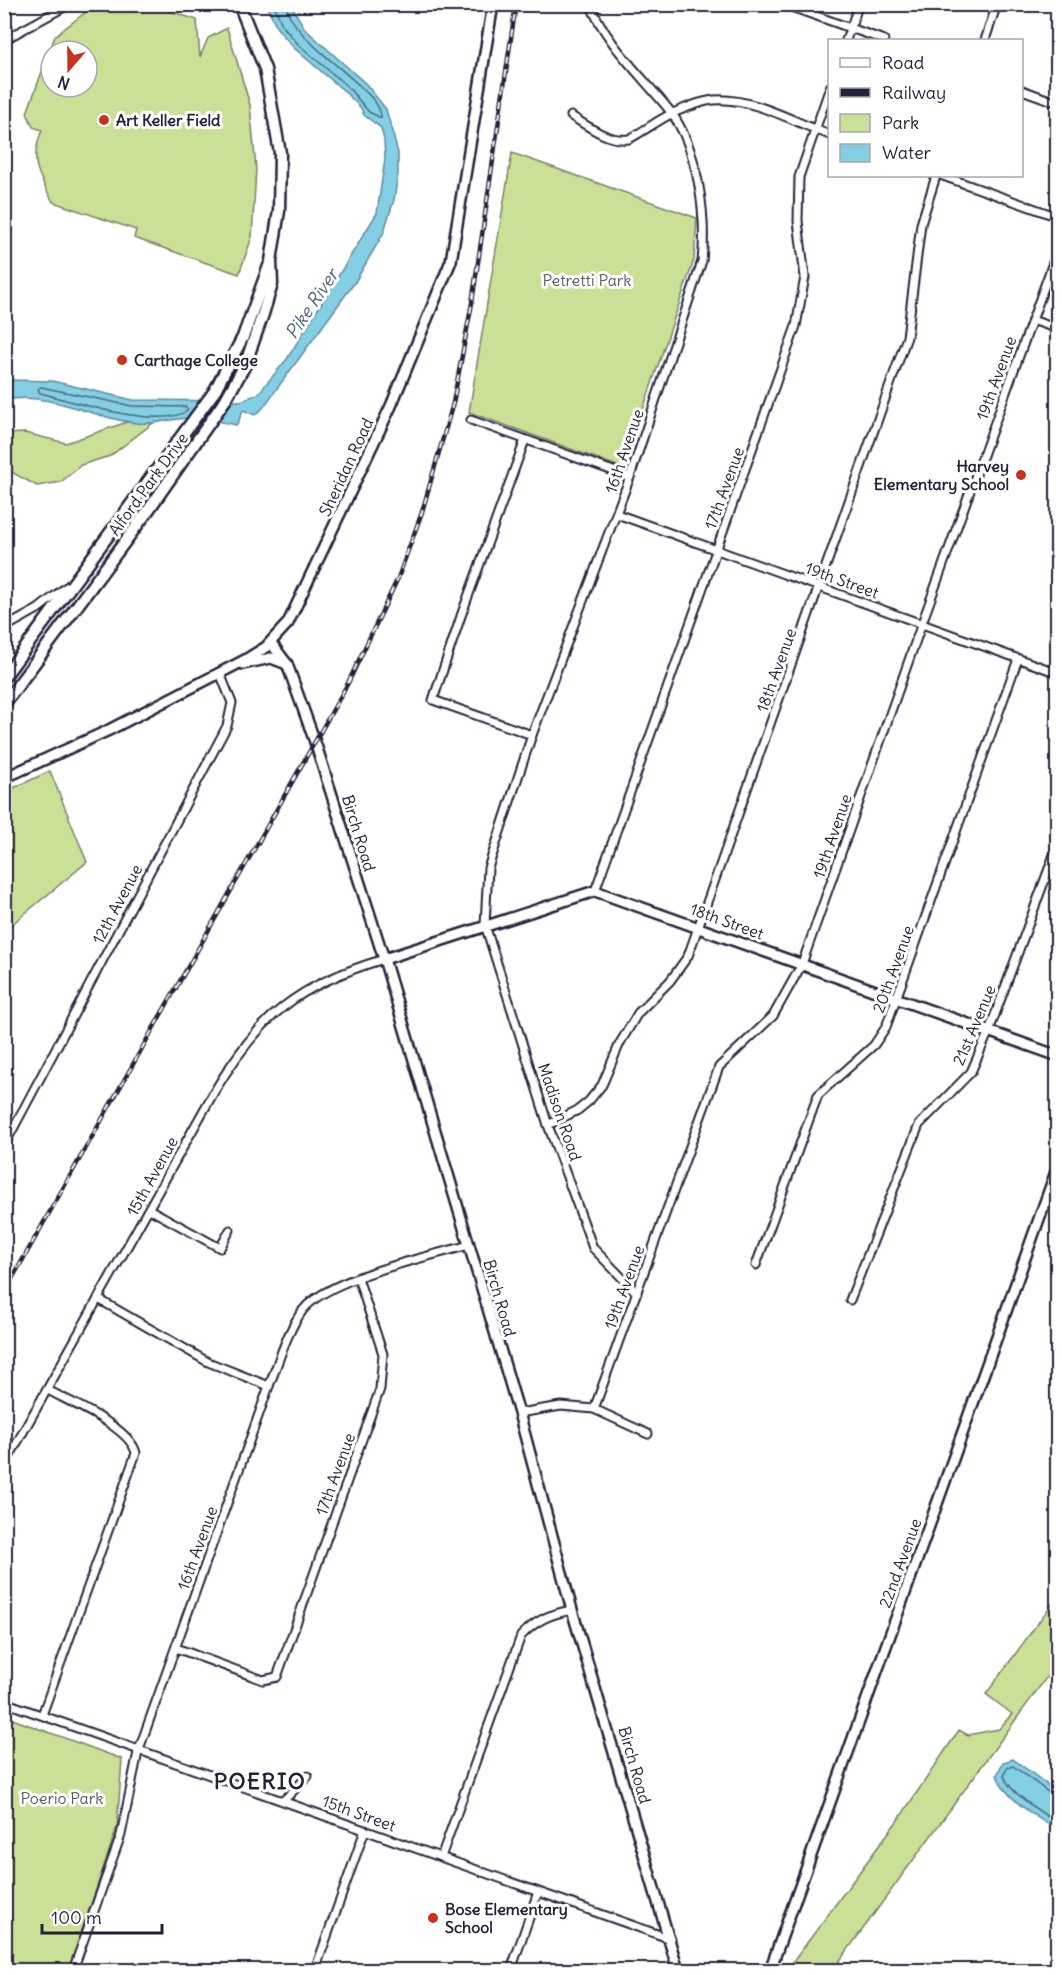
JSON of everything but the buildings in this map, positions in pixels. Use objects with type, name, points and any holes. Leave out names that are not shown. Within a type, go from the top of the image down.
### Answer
[{"type":"main road","name":"Alford Park Drive","points":[[4,677],[214,392],[243,337],[271,261],[279,211],[280,153],[265,69],[239,4]]},
{"type":"main road","name":"Alford Park Drive","points":[[4,704],[202,435],[231,391],[245,365],[263,314],[272,284],[271,261]]},
{"type":"street","points":[[4,40],[70,4]]},
{"type":"street","name":"Sheridan Road","points":[[4,778],[107,731],[237,664],[271,643],[292,615],[358,477],[451,261],[493,4]]},
{"type":"street","name":"16th Avenue","points":[[486,925],[488,868],[532,735],[630,477],[703,252],[704,218],[699,186],[672,114],[619,50],[590,4]]},
{"type":"street","points":[[783,4],[881,39]]},
{"type":"street","points":[[846,39],[859,4]]},
{"type":"street","points":[[985,39],[997,4]]},
{"type":"street","points":[[1023,90],[1058,103]]},
{"type":"street","name":"17th Avenue","points":[[595,891],[796,326],[805,277],[798,221],[799,177],[828,92]]},
{"type":"street","points":[[571,116],[596,131],[622,140],[639,134],[672,114],[712,100],[730,101],[746,104],[828,134]]},
{"type":"street","name":"18th Avenue","points":[[548,1125],[578,1110],[602,1085],[620,1043],[638,1013],[670,981],[688,956],[821,586],[907,337],[921,224],[936,177]]},
{"type":"street","points":[[946,177],[1058,217]]},
{"type":"street","name":"19th Avenue","points":[[594,1409],[719,1066],[773,1016],[802,964],[921,623],[1058,249]]},
{"type":"street","points":[[1032,320],[1058,329]]},
{"type":"street","points":[[471,420],[630,477]]},
{"type":"street","points":[[525,440],[506,487],[433,700],[532,735]]},
{"type":"street","name":"19th Street","points":[[617,514],[717,548],[1058,673]]},
{"type":"street","points":[[4,628],[38,609],[82,574]]},
{"type":"street","name":"Birch Road","points":[[271,643],[287,664],[315,742],[384,959],[519,1413],[572,1610],[671,1939],[678,1971]]},
{"type":"street","points":[[237,664],[271,658],[287,664]]},
{"type":"street","name":"20th Avenue","points":[[756,1265],[818,1095],[874,1045],[886,1027],[1018,659]]},
{"type":"street","name":"12th Avenue","points":[[4,1146],[227,726],[232,703],[220,673]]},
{"type":"street","name":"21st Avenue","points":[[850,1300],[919,1125],[971,1072],[989,1031],[1058,844]]},
{"type":"street","points":[[384,959],[595,891]]},
{"type":"street","name":"18th Street","points":[[595,891],[1058,1056]]},
{"type":"street","name":"Madison Road","points":[[486,925],[548,1125],[593,1248],[637,1293]]},
{"type":"street","name":"15th Avenue","points":[[4,1467],[233,1060],[260,1028],[317,983],[384,959]]},
{"type":"street","name":"22nd Avenue","points":[[770,1971],[1058,1166]]},
{"type":"street","points":[[149,1209],[220,1248],[230,1230]]},
{"type":"street","name":"16th Avenue","points":[[74,1971],[121,1835],[138,1752],[269,1386],[293,1326],[303,1310],[317,1297],[358,1278],[469,1245]]},
{"type":"street","name":"17th Avenue","points":[[176,1648],[263,1680],[277,1677],[380,1389],[383,1354],[358,1278]]},
{"type":"street","points":[[100,1300],[208,1362],[269,1386]]},
{"type":"street","points":[[42,1715],[134,1461],[135,1446],[119,1430],[48,1390]]},
{"type":"street","points":[[519,1413],[561,1406],[594,1409],[648,1434]]},
{"type":"street","points":[[441,1857],[521,1636],[531,1625],[545,1617],[572,1610]]},
{"type":"street","name":"15th Street","points":[[4,1702],[138,1752],[284,1800],[671,1939]]},
{"type":"street","points":[[284,1800],[308,1776]]},
{"type":"street","points":[[315,1971],[365,1830]]},
{"type":"street","points":[[511,1971],[538,1892]]},
{"type":"green space","points":[[95,5],[152,5],[197,20],[200,57],[208,38],[227,28],[250,105],[256,169],[252,237],[239,274],[134,238],[136,230],[53,202],[37,168],[36,151],[42,130],[33,127],[27,113],[39,80],[39,99],[99,99],[99,39],[54,39]]},
{"type":"green space","name":"Petretti Park","points":[[512,153],[697,218],[694,260],[623,468],[469,412]]},
{"type":"green space","points":[[130,421],[153,423],[110,456],[81,465],[61,482],[37,486],[13,473],[5,464],[5,434],[25,433],[66,443]]},
{"type":"green space","points":[[50,771],[87,862],[5,930],[5,792]]},
{"type":"green space","points":[[1057,1597],[1057,1663],[833,1970],[787,1970],[903,1813],[959,1730],[968,1735],[999,1729],[1012,1714],[986,1694]]},
{"type":"green space","name":"Poerio Park","points":[[4,1716],[122,1759],[117,1827],[69,1970],[5,1970]]},
{"type":"water","points":[[267,5],[291,5],[305,29],[366,84],[386,109],[398,153],[394,200],[383,234],[355,282],[262,409],[255,415],[243,410],[237,425],[191,418],[136,423],[38,399],[5,400],[5,381],[8,380],[52,381],[133,400],[241,401],[258,394],[287,359],[377,213],[385,159],[384,140],[381,128],[364,115],[361,108],[343,90],[294,48],[277,28]]},
{"type":"water","points":[[1013,1759],[1057,1792],[1057,1830],[1022,1807],[1001,1784],[997,1775],[1003,1762]]},
{"type":"railway","points":[[4,1293],[348,683],[398,578],[422,512],[453,403],[472,303],[516,4]]},
{"type":"place","name":"Art Keller Field","points":[[104,120]]},
{"type":"place","name":"Carthage College","points":[[122,360]]},
{"type":"place","name":"Harvey Elementary School","points":[[1021,475]]},
{"type":"place","name":"Bose Elementary School","points":[[433,1918]]},
{"type":"district","name":"POERIO","points":[[260,1781]]},
{"type":"water label","name":"Pike River","points":[[312,304]]}]
